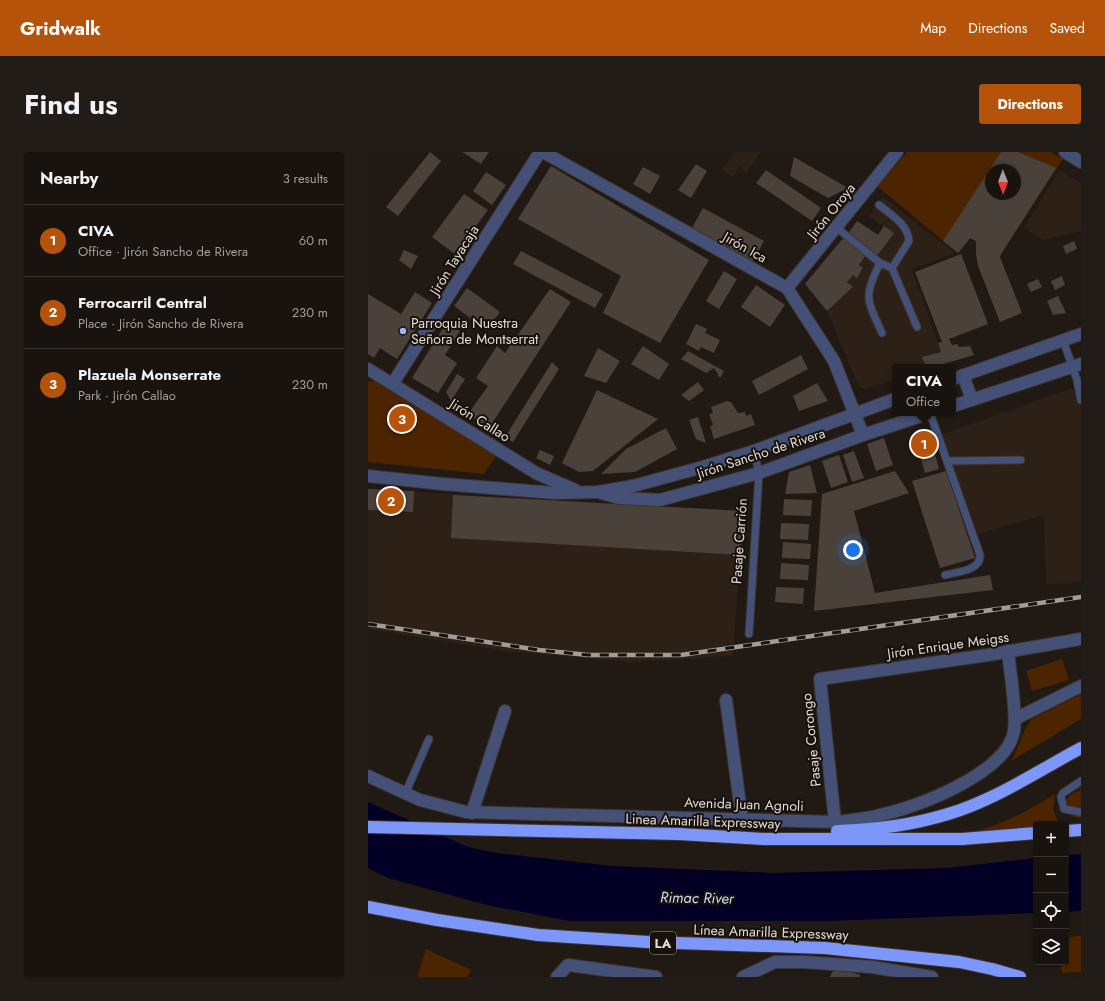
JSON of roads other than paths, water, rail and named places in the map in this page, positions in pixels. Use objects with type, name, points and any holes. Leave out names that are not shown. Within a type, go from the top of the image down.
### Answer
[{"type":"highway","points":[[764,838],[791,832],[846,831],[887,827],[948,814],[981,801],[1081,748]]},
{"type":"highway","name":"Linea Amarilla Expressway","points":[[368,827],[680,834],[764,838],[962,839],[1033,833]]},
{"type":"highway","points":[[1069,831],[1081,830]]},
{"type":"highway","name":"Línea Amarilla Expressway","points":[[368,907],[438,920],[538,935],[648,942],[825,948],[959,962],[992,968],[1020,977]]},
{"type":"street","name":"Jirón Tayacaja","points":[[393,383],[540,152]]},
{"type":"street","name":"Jirón Ica","points":[[543,152],[787,288],[834,362],[863,435]]},
{"type":"street","name":"Jirón Oroya","points":[[787,288],[898,152]]},
{"type":"street","points":[[1065,152],[1081,162]]},
{"type":"street","points":[[972,400],[958,377],[1081,334]]},
{"type":"street","points":[[956,405],[1077,366]]},
{"type":"street","name":"Jirón Callao","points":[[369,372],[393,383],[536,473],[578,491]]},
{"type":"street","name":"Jirón Sancho de Rivera","points":[[598,492],[662,479],[754,451],[892,400]]},
{"type":"street","name":"Jirón Sancho de Rivera","points":[[368,476],[555,493],[578,491],[598,492],[619,498],[660,500],[759,473],[863,435],[921,416]]},
{"type":"street","name":"Jirón Enrique Meigss","points":[[820,679],[1008,652],[1081,639]]},
{"type":"street","name":"Avenida Juan Agnoli","points":[[368,776],[420,800],[472,813],[835,822],[880,816],[911,807],[968,781],[995,763],[1005,752],[1014,731],[1015,719],[1008,652]]},
{"type":"street","name":"Pasaje Corongo","points":[[820,679],[835,822]]},
{"type":"street","points":[[1015,719],[1081,686]]},
{"type":"street","points":[[726,700],[742,819]]},
{"type":"street","points":[[472,813],[505,711]]},
{"type":"street","points":[[769,977],[775,962]]},
{"type":"street","points":[[743,977],[775,962],[804,962],[870,972],[932,977]]},
{"type":"street","points":[[557,977],[568,965],[631,975],[656,977]]},
{"type":"lane","points":[[879,205],[902,223],[908,236],[909,241],[892,268]]},
{"type":"lane","points":[[837,228],[880,263],[892,268],[917,327]]},
{"type":"lane","points":[[880,263],[868,287],[868,297],[882,333]]},
{"type":"lane","points":[[1063,340],[1077,366],[1081,400]]},
{"type":"lane","points":[[931,416],[948,461],[980,558],[974,566],[966,570],[944,575]]},
{"type":"lane","name":"Pasaje Carrión","points":[[749,634],[759,473],[754,451]]},
{"type":"lane","points":[[948,461],[1021,460]]},
{"type":"lane","points":[[405,794],[429,739]]},
{"type":"lane","points":[[1081,781],[1063,793],[1061,797],[1064,809],[1081,812]]},
{"type":"water","name":"Rimac River","points":[[368,802],[468,847],[497,853],[612,866],[773,873],[947,868],[1033,858],[1033,913],[827,921],[570,921],[487,905],[388,878],[368,868]]},
{"type":"water","points":[[1081,854],[1081,911],[1069,912],[1069,855]]},
{"type":"railway","points":[[368,624],[539,650],[588,655],[681,655],[1081,597]]},
{"type":"place","name":"Parroquia Nuestra Señora de Montserrat","points":[[403,331]]},
{"type":"place","name":"Plazuela Monserrate","points":[[402,419]]},
{"type":"place","name":"CIVA","points":[[924,444]]},
{"type":"place","name":"Ferrocarril Central","points":[[391,501]]}]
